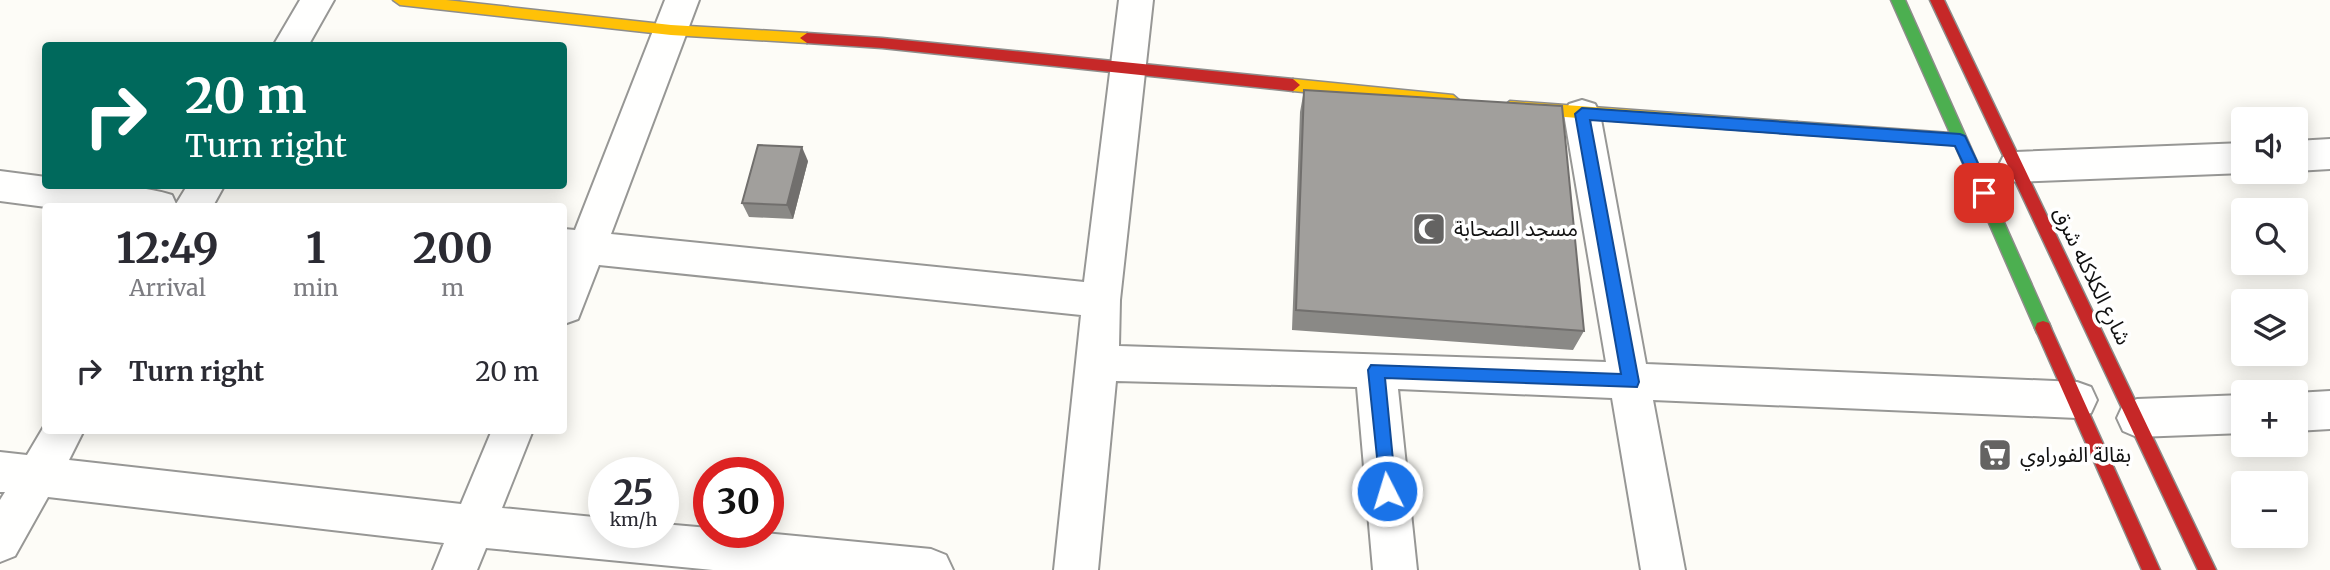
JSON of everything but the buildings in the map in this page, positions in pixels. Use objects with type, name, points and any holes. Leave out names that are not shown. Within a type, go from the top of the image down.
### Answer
[{"type":"street","points":[[292,42],[317,0]]},
{"type":"street","points":[[400,0],[676,15],[881,43],[1129,70],[1582,114],[1960,140]]},
{"type":"street","points":[[1076,570],[1098,363],[1101,300],[1136,0]]},
{"type":"street","points":[[1898,0],[2151,570]]},
{"type":"street","name":"شارع الكلاكله شرق","points":[[1937,0],[2207,570]]},
{"type":"street","points":[[567,290],[575,246],[676,15]]},
{"type":"street","points":[[1582,114],[1663,570]]},
{"type":"street","points":[[2308,155],[2330,154]]},
{"type":"street","points":[[2016,167],[2231,159]]},
{"type":"street","points":[[0,186],[135,203]]},
{"type":"street","points":[[575,246],[1101,300]]},
{"type":"street","points":[[1098,363],[1376,370],[2077,400]]},
{"type":"street","points":[[1376,370],[1395,570]]},
{"type":"street","points":[[2308,411],[2330,410]]},
{"type":"street","points":[[2137,418],[2231,414]]},
{"type":"street","points":[[0,541],[19,474],[60,434]]},
{"type":"street","points":[[455,570],[511,434]]},
{"type":"street","points":[[19,474],[472,526],[931,570]]},
{"type":"traffic: fast","points":[[1898,0],[2043,328]]},
{"type":"traffic: fast","points":[[1797,128],[1960,140]]},
{"type":"traffic: slow","points":[[400,0],[671,30],[807,38]]},
{"type":"traffic: slow","points":[[1293,85],[1453,101]]},
{"type":"traffic: slow","points":[[1510,107],[1797,128]]},
{"type":"traffic: jam","points":[[1937,0],[2207,570]]},
{"type":"traffic: jam","points":[[807,38],[882,43],[1293,85]]},
{"type":"traffic: jam","points":[[2043,328],[2151,570]]},
{"type":"place","name":"مسجد الصحابة","points":[[1429,229]]},
{"type":"place","name":"بقالة الفوراوي","points":[[1995,455]]},
{"type":"route","points":[[1387,491],[1376,370],[1631,382],[1582,114],[1960,140],[1984,193]]}]
